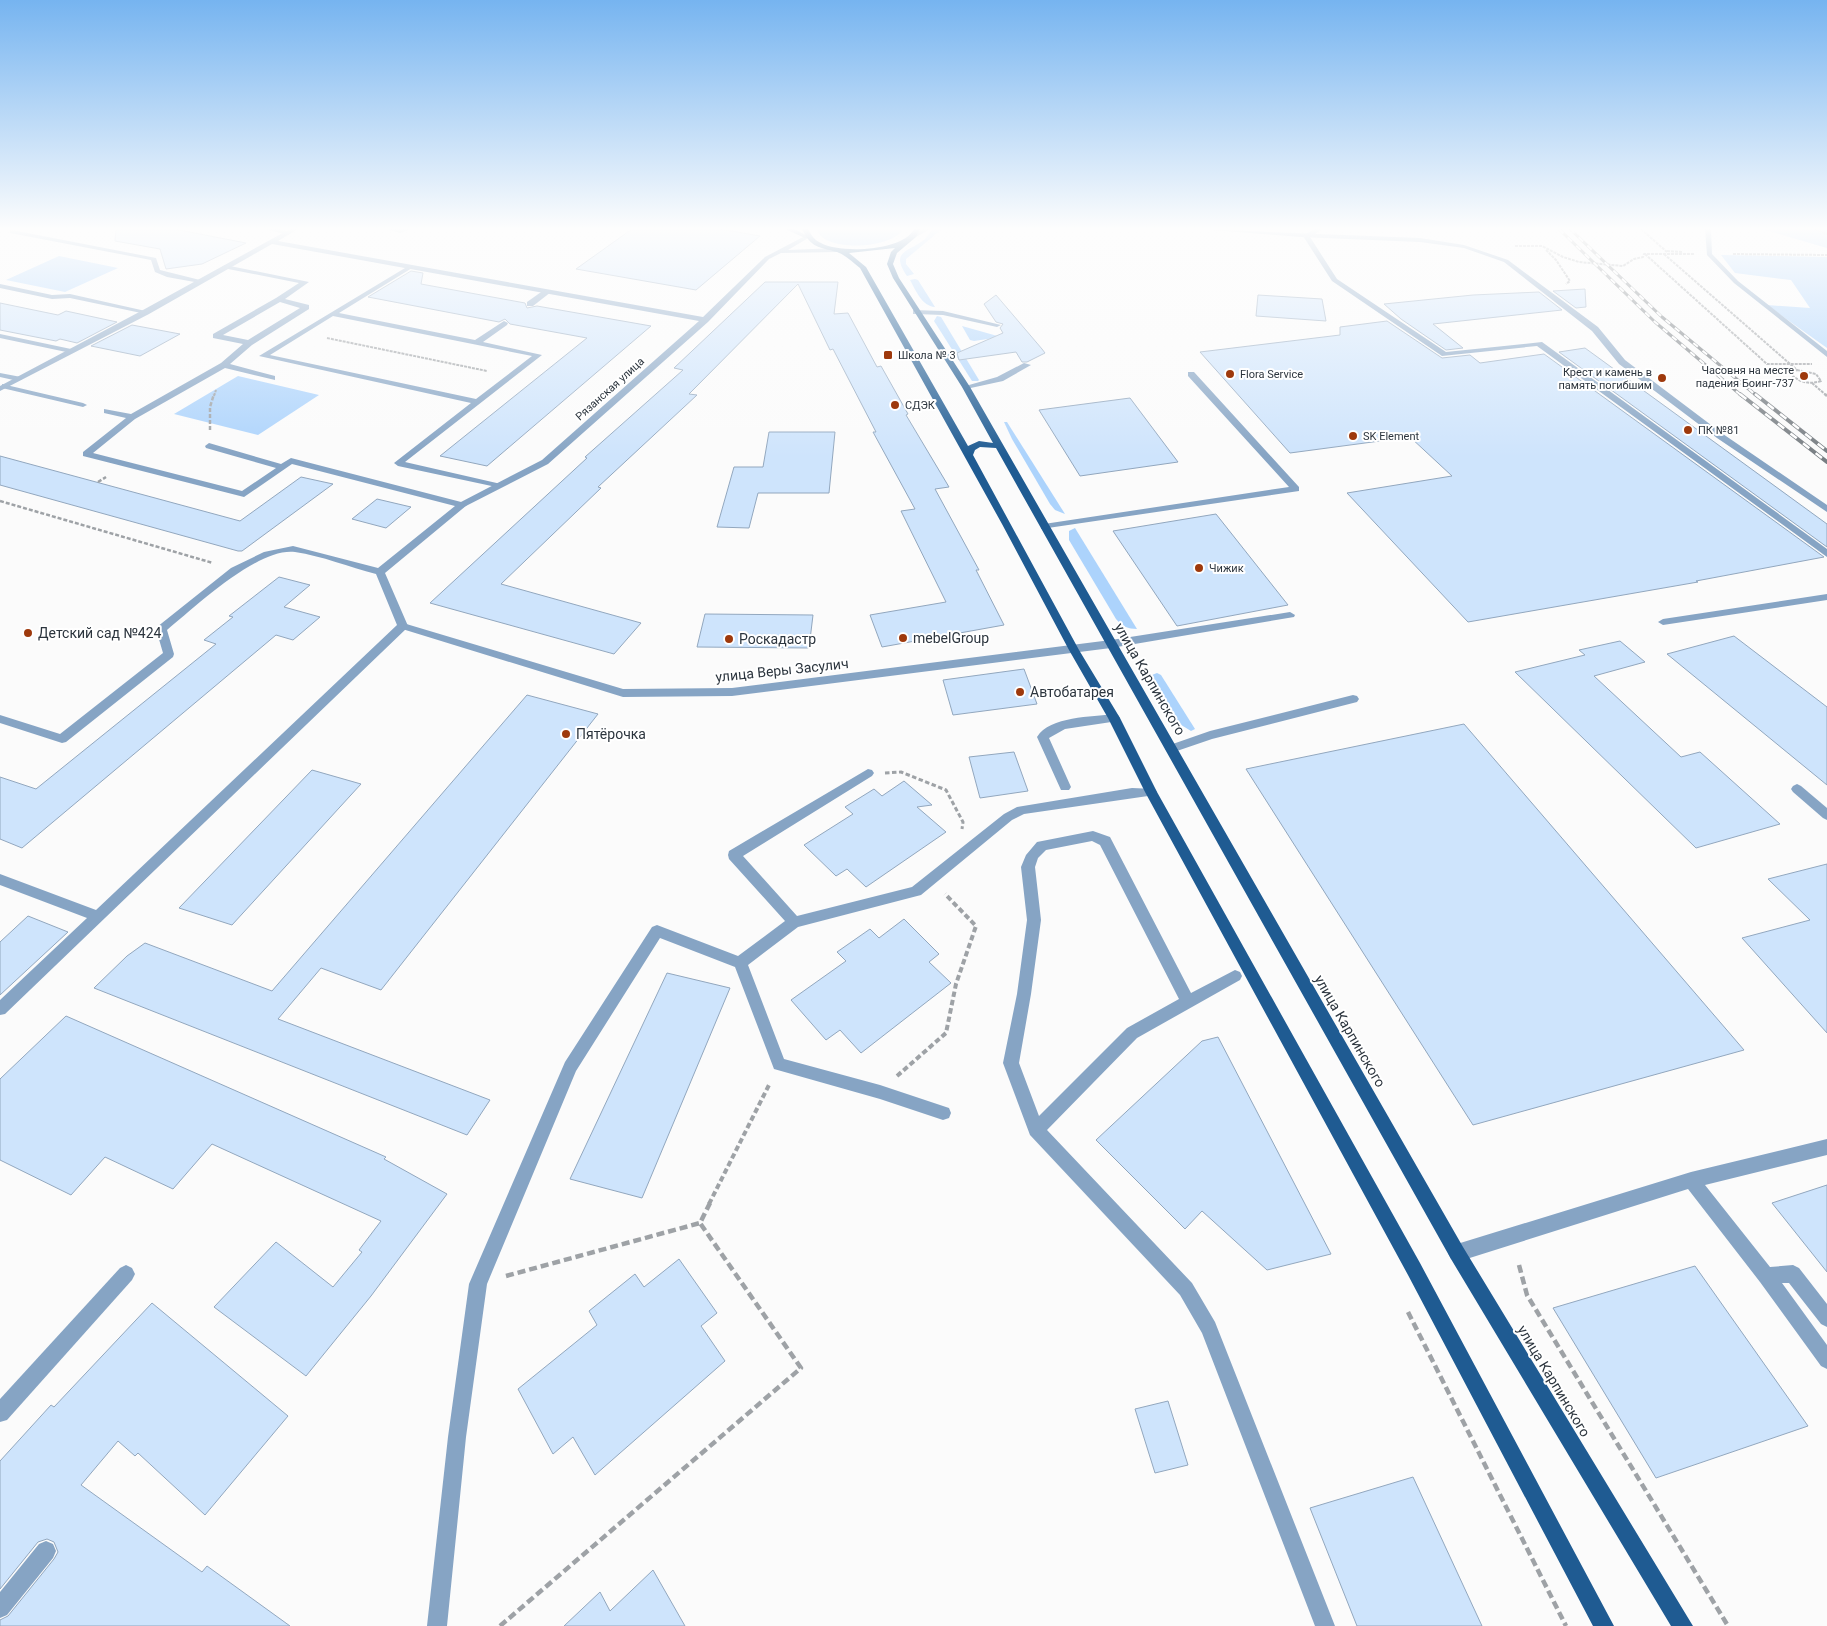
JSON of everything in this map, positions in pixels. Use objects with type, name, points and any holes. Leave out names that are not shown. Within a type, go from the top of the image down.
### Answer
[{"type":"main road","points":[[883,305],[968,455],[1074,650],[1114,718],[1151,792],[1414,1269],[1604,1626]]},
{"type":"main road","name":"улица Карпинского","points":[[912,305],[966,388],[1457,1252],[1683,1626]]},
{"type":"main road","points":[[968,455],[971,448],[979,444],[999,446]]},
{"type":"street","points":[[112,305],[146,312]]},
{"type":"street","points":[[2,388],[158,305]]},
{"type":"street","points":[[249,342],[216,336],[270,305]]},
{"type":"street","points":[[298,305],[306,307],[249,342],[224,366],[132,418],[86,454],[244,494],[291,461],[462,505]]},
{"type":"street","points":[[347,305],[263,356],[478,402]]},
{"type":"street","points":[[620,305],[705,320]]},
{"type":"street","name":"Рязанская улица","points":[[380,572],[462,505],[545,462],[720,305]]},
{"type":"street","points":[[1371,305],[1445,354],[1539,344],[1827,554]]},
{"type":"street","points":[[1563,305],[1595,329],[1622,362],[1720,436],[1827,509]]},
{"type":"street","points":[[1765,305],[1827,355]]},
{"type":"street","points":[[916,312],[943,313],[997,325]]},
{"type":"street","points":[[332,314],[538,355],[398,463],[498,486]]},
{"type":"street","points":[[476,343],[504,323]]},
{"type":"street","points":[[0,336],[71,351]]},
{"type":"street","points":[[966,388],[1000,379],[1027,365]]},
{"type":"street","points":[[224,366],[272,378]]},
{"type":"street","points":[[1044,527],[1296,489],[1191,374]]},
{"type":"street","points":[[0,375],[18,379]]},
{"type":"street","points":[[2,388],[83,405]]},
{"type":"street","points":[[107,411],[132,418]]},
{"type":"street","points":[[209,446],[282,467]]},
{"type":"street","points":[[0,719],[62,739],[168,654],[161,628],[236,570],[267,554],[293,549],[380,572],[403,626],[0,1009]]},
{"type":"street","points":[[1663,622],[1827,597]]},
{"type":"street","name":"улица Веры Засулич","points":[[403,626],[623,693],[732,692],[1074,650],[1290,615]]},
{"type":"street","points":[[1171,749],[1210,735],[1353,699]]},
{"type":"street","points":[[1066,787],[1043,737],[1045,732],[1059,726],[1114,718]]},
{"type":"street","points":[[794,922],[734,855],[868,774]]},
{"type":"street","points":[[1797,789],[1827,815]]},
{"type":"street","points":[[740,964],[794,922],[916,891],[1008,817],[1021,810],[1132,792],[1151,792]]},
{"type":"street","points":[[1188,1002],[1105,841],[1093,836],[1042,846],[1032,856],[1028,867],[1034,920],[1024,994],[1011,1063],[1036,1130],[1186,1289],[1209,1328],[1324,1626]]},
{"type":"street","points":[[0,879],[97,916]]},
{"type":"street","points":[[437,1626],[458,1436],[478,1284],[570,1067],[657,931],[740,964],[779,1064],[880,1092],[943,1113]]},
{"type":"street","points":[[1036,1130],[1132,1033],[1235,976]]},
{"type":"street","points":[[1457,1252],[1691,1180],[1827,1147]]},
{"type":"street","points":[[1691,1180],[1766,1276],[1827,1360]]},
{"type":"street","points":[[0,1413],[126,1274]]},
{"type":"street","points":[[1766,1276],[1793,1274],[1827,1318]]},
{"type":"street","points":[[0,1608],[46,1551]]},
{"type":"path","points":[[1701,305],[1768,364],[1818,364]]},
{"type":"path","points":[[1721,305],[1797,370]]},
{"type":"path","points":[[302,332],[512,376]]},
{"type":"path","points":[[209,446],[210,407],[224,366]]},
{"type":"path","points":[[1791,371],[1807,371],[1819,377],[1819,382],[1812,383],[1802,381],[1790,375],[1791,371]]},
{"type":"path","points":[[1812,383],[1827,396]]},
{"type":"path","points":[[0,501],[236,570]]},
{"type":"path","points":[[868,774],[902,772],[946,790],[963,822],[961,830]]},
{"type":"path","points":[[880,1092],[946,1033],[956,984],[976,926],[930,879]]},
{"type":"path","points":[[478,1284],[700,1224],[779,1064]]},
{"type":"path","points":[[500,1626],[801,1368],[700,1224]]},
{"type":"path","points":[[1519,1265],[1527,1295],[1728,1626]]},
{"type":"shaded area","points":[[1767,305],[1810,308],[1808,305],[1827,305],[1827,348]]},
{"type":"shaded area","points":[[937,316],[941,317],[978,381],[972,381],[934,321]]},
{"type":"shaded area","points":[[962,326],[1001,337],[970,340]]},
{"type":"shaded area","points":[[238,376],[319,395],[258,435],[174,414]]},
{"type":"shaded area","points":[[1004,422],[1007,422],[1065,514],[1055,510],[1050,504]]},
{"type":"shaded area","points":[[1075,528],[1137,629],[1125,627],[1116,619],[1069,540],[1069,531]]},
{"type":"shaded area","points":[[1157,673],[1161,675],[1195,729],[1191,731],[1178,723],[1151,681],[1152,675]]},
{"type":"building","points":[[0,305],[9,305],[58,315],[66,311],[117,322],[77,343],[60,339],[56,341],[0,330]]},
{"type":"building","points":[[409,305],[526,305],[527,308],[537,306],[651,326],[487,466],[440,456],[587,338],[510,324],[505,319],[499,322]]},
{"type":"building","points":[[741,305],[777,305],[689,394],[697,395],[598,487],[601,488],[501,584],[641,623],[614,654],[430,603],[587,458],[585,457],[683,370],[674,368]]},
{"type":"building","points":[[808,305],[835,305],[834,314],[848,313],[877,367],[881,366],[908,414],[906,415],[949,487],[935,489],[979,570],[976,570],[1004,625],[882,647],[870,615],[946,602],[901,511],[915,509],[873,432],[876,432],[833,349],[830,350]]},
{"type":"building","points":[[985,305],[1004,305],[1045,353],[1027,362],[1022,362],[1016,352],[959,360],[957,353],[1003,333],[1000,328],[1003,324],[996,322]]},
{"type":"building","points":[[1257,305],[1323,305],[1326,321],[1256,316]]},
{"type":"building","points":[[1385,305],[1555,305],[1562,310],[1433,324],[1463,348],[1446,350],[1401,319]]},
{"type":"building","points":[[1572,305],[1586,305],[1586,307],[1576,308]]},
{"type":"building","points":[[1387,321],[1442,358],[1470,355],[1480,363],[1544,354],[1824,557],[1696,581],[1698,582],[1468,622],[1347,493],[1452,476],[1410,437],[1290,453],[1200,352],[1340,335],[1340,327]]},
{"type":"building","points":[[132,325],[180,334],[140,356],[91,346]]},
{"type":"building","name":"ПК №81","points":[[1585,348],[1827,524],[1827,547],[1559,352]]},
{"type":"building","points":[[1130,398],[1178,462],[1080,476],[1039,410]]},
{"type":"building","points":[[769,432],[835,432],[829,493],[758,493],[749,528],[717,527],[734,467],[763,467]]},
{"type":"building","points":[[0,456],[240,521],[301,477],[333,484],[242,551],[238,551],[0,485]]},
{"type":"building","points":[[377,499],[411,507],[386,528],[352,519]]},
{"type":"building","name":"Чижик","points":[[1216,514],[1288,605],[1177,626],[1113,531]]},
{"type":"building","points":[[279,577],[310,585],[284,607],[320,617],[293,640],[276,635],[22,848],[0,839],[0,777],[36,789],[216,644],[204,640],[233,617],[229,616]]},
{"type":"building","points":[[705,614],[813,615],[809,648],[697,647]]},
{"type":"building","points":[[1734,636],[1827,707],[1827,785],[1667,654]]},
{"type":"building","points":[[1620,641],[1645,662],[1594,676],[1681,757],[1700,752],[1780,824],[1696,848],[1515,672],[1585,655],[1579,650]]},
{"type":"building","points":[[1024,669],[1037,704],[953,715],[943,680]]},
{"type":"building","points":[[527,695],[598,714],[381,990],[321,968],[278,1019],[490,1100],[467,1135],[94,988],[127,956],[145,943],[272,991]]},
{"type":"building","points":[[1464,724],[1744,1050],[1473,1125],[1246,769]]},
{"type":"building","points":[[1014,752],[1028,791],[980,798],[969,757]]},
{"type":"building","points":[[312,770],[361,784],[232,925],[179,908]]},
{"type":"building","points":[[904,781],[932,805],[917,807],[946,832],[866,887],[847,869],[836,876],[804,845],[853,814],[845,807],[874,789],[882,796]]},
{"type":"building","points":[[1827,864],[1827,1033],[1742,938],[1810,920],[1768,879]]},
{"type":"building","points":[[28,916],[68,932],[0,995],[0,942]]},
{"type":"building","points":[[904,919],[939,954],[929,962],[951,983],[861,1053],[840,1030],[826,1040],[791,1000],[846,961],[837,952],[870,929],[879,938]]},
{"type":"building","points":[[667,973],[730,988],[642,1198],[570,1179]]},
{"type":"building","points":[[66,1016],[386,1157],[384,1159],[447,1194],[371,1296],[306,1376],[214,1307],[276,1242],[333,1287],[362,1252],[359,1250],[381,1221],[212,1144],[173,1189],[105,1157],[71,1195],[0,1160],[0,1079]]},
{"type":"building","points":[[1218,1037],[1331,1254],[1267,1270],[1202,1211],[1185,1229],[1096,1140],[1202,1041]]},
{"type":"building","points":[[1827,1185],[1827,1272],[1772,1203]]},
{"type":"building","points":[[679,1259],[717,1313],[701,1326],[725,1361],[595,1475],[573,1437],[553,1454],[518,1389],[597,1325],[589,1311],[635,1274],[644,1287]]},
{"type":"building","points":[[1695,1266],[1808,1426],[1656,1478],[1553,1308]]},
{"type":"building","points":[[152,1303],[288,1416],[205,1515],[138,1453],[135,1456],[118,1441],[81,1485],[202,1572],[207,1566],[290,1626],[0,1626],[0,1620],[8,1616],[58,1552],[54,1542],[47,1539],[38,1542],[0,1589],[0,1461],[51,1405],[54,1407]]},
{"type":"building","points":[[1168,1401],[1188,1465],[1155,1473],[1135,1409]]},
{"type":"building","points":[[1413,1477],[1482,1626],[1357,1626],[1310,1508]]},
{"type":"building","points":[[653,1570],[685,1626],[564,1626],[600,1592],[610,1611]]},
{"type":"railway","points":[[1637,305],[1742,396]]},
{"type":"railway","points":[[1649,305],[1757,396]]},
{"type":"railway","points":[[1740,394],[1827,462]]},
{"type":"railway","points":[[1755,394],[1827,451]]},
{"type":"place","name":"Школа № 3","points":[[888,355]]},
{"type":"place","name":"Flora Service","points":[[1230,374]]},
{"type":"place","name":"Часовня на месте падения Боинг-737","points":[[1804,376]]},
{"type":"place","name":"Крест и камень в память погибшим","points":[[1662,378]]},
{"type":"place","name":"СДЭК","points":[[895,405]]},
{"type":"place","name":"ПК №81","points":[[1688,430]]},
{"type":"place","name":"SK Element","points":[[1353,436]]},
{"type":"place","name":"Чижик","points":[[1199,568]]},
{"type":"place","name":"Детский сад №424","points":[[28,633]]},
{"type":"place","name":"mebelGroup","points":[[903,638]]},
{"type":"place","name":"Роскадастр","points":[[729,639]]},
{"type":"place","name":"Автобатарея","points":[[1020,692]]},
{"type":"place","name":"Пятёрочка","points":[[566,734]]}]
